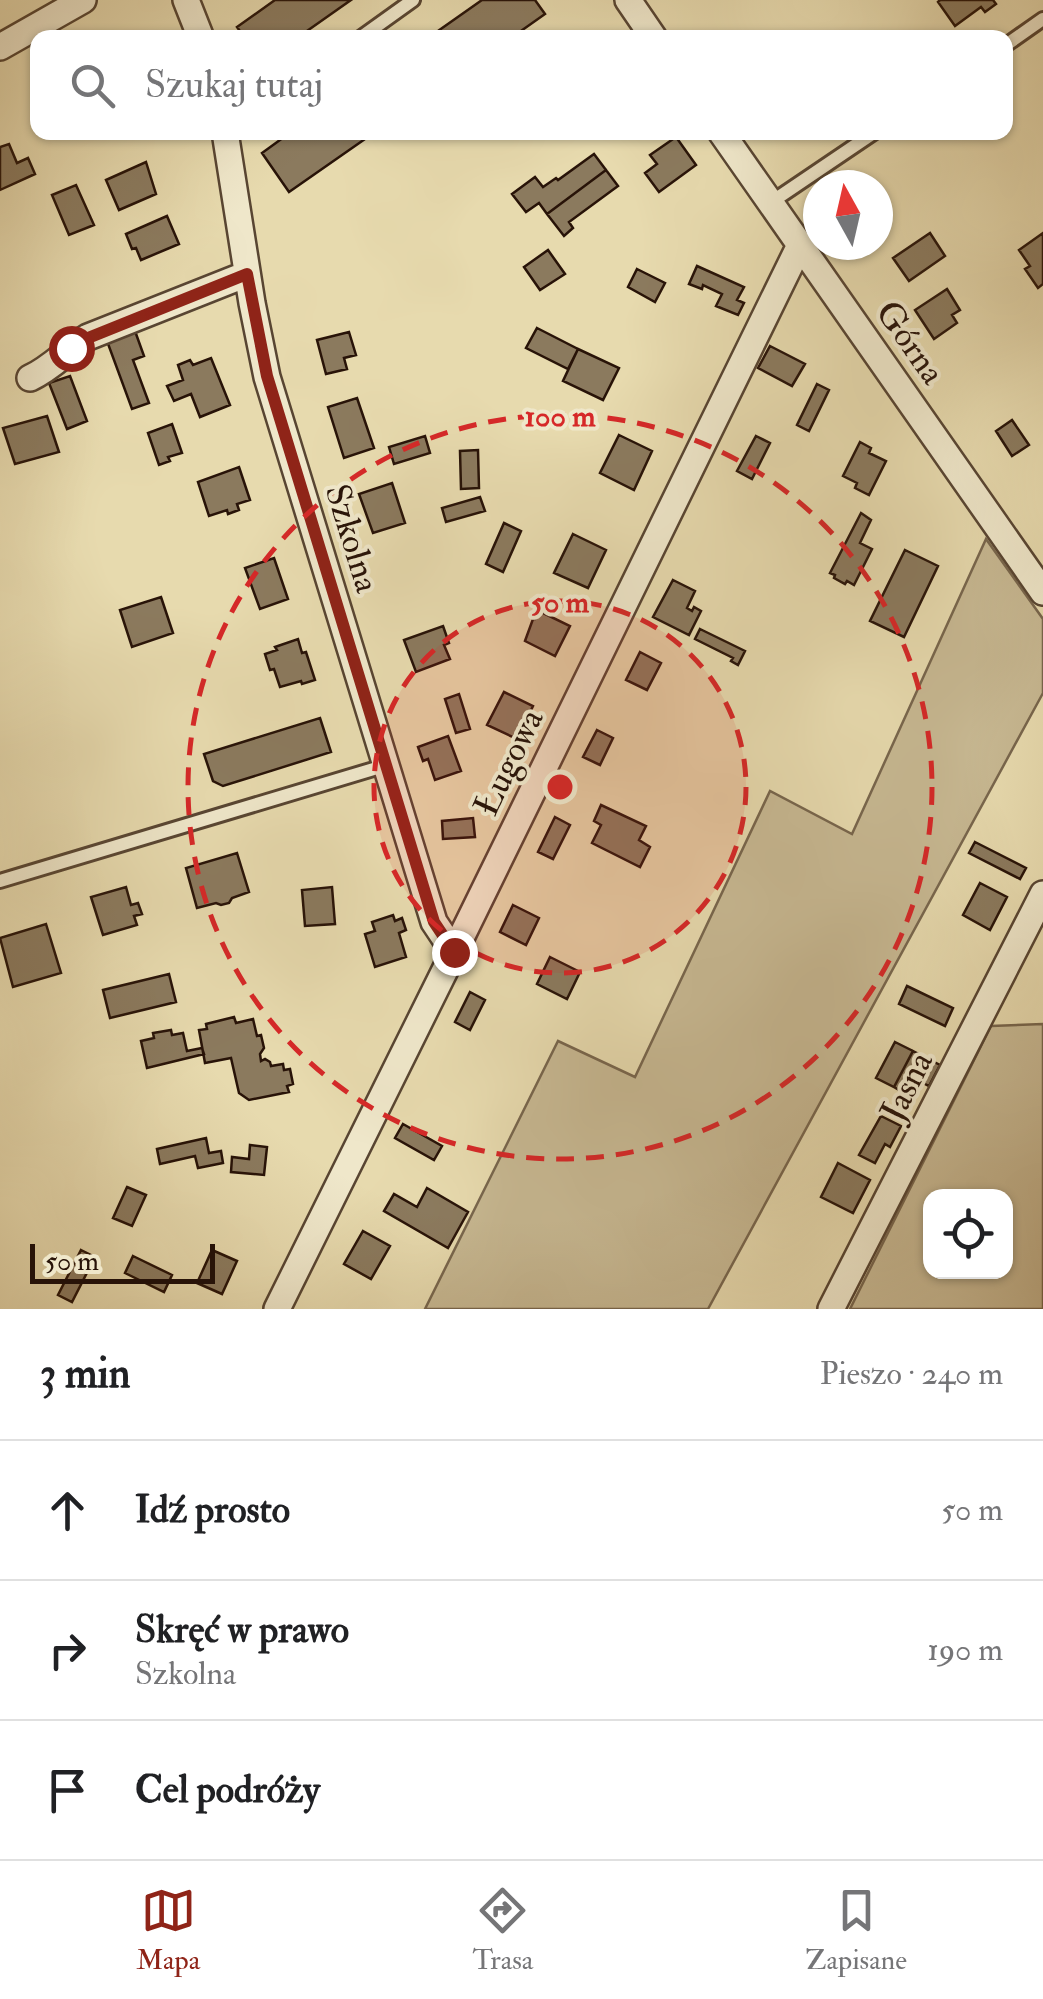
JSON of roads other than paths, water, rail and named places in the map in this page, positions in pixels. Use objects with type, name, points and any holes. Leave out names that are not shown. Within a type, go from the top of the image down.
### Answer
[{"type":"street","points":[[0,47],[82,0]]},
{"type":"street","points":[[186,0],[198,30]]},
{"type":"street","points":[[628,0],[649,30]]},
{"type":"street","name":"Szkolna","points":[[226,140],[267,376],[434,922],[454,952]]},
{"type":"street","name":"Górna","points":[[727,140],[1043,592]]},
{"type":"street","name":"Ługowa","points":[[277,1309],[800,245]]},
{"type":"street","points":[[30,378],[88,338],[247,274]]},
{"type":"street","name":"Jasna","points":[[832,1309],[1043,894]]},
{"type":"lane","points":[[371,30],[413,0]]},
{"type":"lane","points":[[1013,39],[1043,19]]},
{"type":"lane","points":[[770,203],[863,140]]},
{"type":"lane","points":[[0,881],[387,766]]}]
